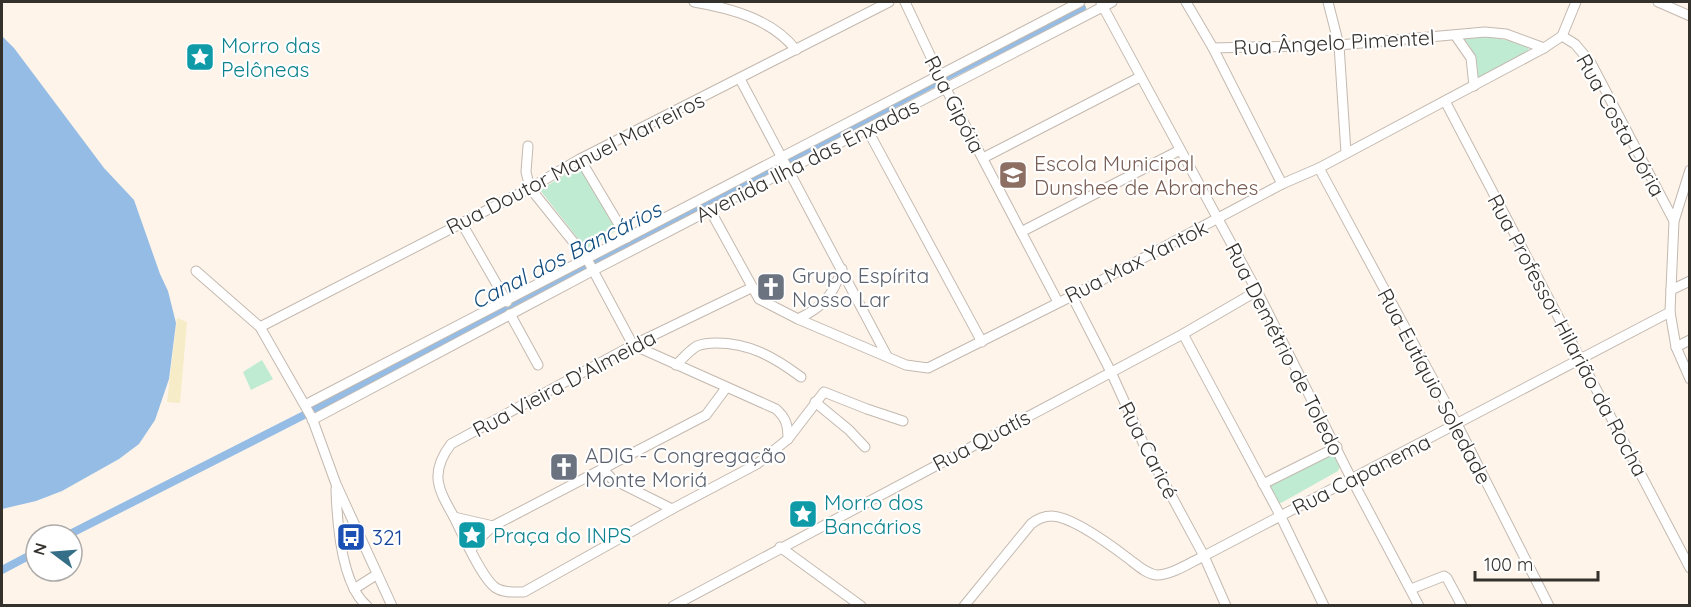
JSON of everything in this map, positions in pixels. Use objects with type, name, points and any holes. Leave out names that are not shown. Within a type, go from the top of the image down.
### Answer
[{"type":"street","points":[[694,2],[724,7],[755,19],[776,30],[796,50]]},
{"type":"street","name":"Rua Doutor Manuel Marreiros","points":[[260,327],[530,188],[580,159],[890,2]]},
{"type":"street","name":"Rua Gipóia","points":[[905,2],[945,87],[1058,302]]},
{"type":"street","name":"Avenida Ilha das Enxadas","points":[[306,406],[507,302],[710,210],[785,163],[939,75],[1080,2]]},
{"type":"street","points":[[1186,2],[1213,48],[1282,184]]},
{"type":"street","points":[[1328,2],[1339,45],[1346,153]]},
{"type":"street","points":[[1562,36],[1576,2]]},
{"type":"street","points":[[1658,2],[1689,16]]},
{"type":"street","name":"Avenida Ilha das Enxadas","points":[[312,419],[510,314],[590,265],[627,238],[785,163],[867,129],[1105,3]]},
{"type":"street","name":"Rua Demétrio de Toledo","points":[[1105,3],[1140,77],[1257,291],[1351,478],[1419,606]]},
{"type":"street","name":"Rua Ângelo Pimentel","points":[[1213,48],[1339,45],[1485,32],[1506,34],[1544,48]]},
{"type":"street","name":"Rua Ângelo Pimentel","points":[[1455,35],[1471,58],[1474,86]]},
{"type":"street","name":"Rua Max Yantok","points":[[710,210],[751,288],[767,305],[912,367],[928,368],[1072,296],[1282,184],[1319,168],[1544,48],[1562,36]]},
{"type":"street","name":"Rua Costa Dória","points":[[1562,36],[1575,44],[1592,63],[1674,221]]},
{"type":"street","points":[[983,158],[1140,77]]},
{"type":"street","points":[[740,79],[887,356]]},
{"type":"street","name":"Rua Professor Hilarião da Rocha","points":[[1445,101],[1689,568]]},
{"type":"street","points":[[867,129],[982,342]]},
{"type":"street","points":[[528,146],[526,172],[530,188],[590,265],[633,345],[776,409],[785,417],[788,439]]},
{"type":"street","points":[[1022,232],[1180,150]]},
{"type":"street","points":[[580,159],[627,238]]},
{"type":"street","name":"Rua Eutíquio Soledade","points":[[1319,168],[1457,424],[1549,606]]},
{"type":"street","points":[[1689,170],[1674,221],[1670,312],[1676,347],[1689,379]]},
{"type":"street","points":[[461,222],[507,302]]},
{"type":"street","points":[[798,319],[827,301],[836,287],[842,269]]},
{"type":"street","points":[[196,271],[260,327],[306,406],[336,484],[392,606]]},
{"type":"street","points":[[1671,290],[1689,281]]},
{"type":"street","name":"Rua Vieira D'Almeida","points":[[751,288],[633,345],[451,444],[441,457],[437,472],[438,489],[483,572],[495,588],[506,592],[524,592],[757,464],[788,439],[824,392],[903,421]]},
{"type":"street","name":"Rua Quatís","points":[[673,606],[1183,334],[1257,291]]},
{"type":"street","name":"Rua Caricé","points":[[1072,296],[1111,372],[1145,447],[1204,556],[1226,606]]},
{"type":"street","name":"Rua Capanema","points":[[964,606],[1030,524],[1040,518],[1052,516],[1066,519],[1110,544],[1145,571],[1154,575],[1164,574],[1204,556],[1670,312]]},
{"type":"street","points":[[510,314],[538,365]]},
{"type":"street","points":[[1183,334],[1280,515],[1324,606]]},
{"type":"street","points":[[1676,347],[1689,340]]},
{"type":"street","points":[[676,365],[697,346],[728,343],[753,348],[801,377]]},
{"type":"street","points":[[471,550],[493,526],[706,415],[726,388]]},
{"type":"street","points":[[815,402],[849,430],[865,447]]},
{"type":"street","points":[[1263,484],[1337,447]]},
{"type":"street","points":[[602,468],[612,479],[672,509]]},
{"type":"street","points":[[336,484],[338,523],[346,566],[354,589],[367,606]]},
{"type":"street","points":[[338,523],[341,516],[346,514],[351,517]]},
{"type":"street","points":[[453,517],[493,526]]},
{"type":"street","points":[[780,547],[861,606]]},
{"type":"street","points":[[354,589],[376,575]]},
{"type":"street","points":[[1411,589],[1444,576],[1462,606]]},
{"type":"green space","points":[[1477,34],[1525,44],[1529,49],[1488,74],[1478,77],[1474,56],[1463,37]]},
{"type":"green space","points":[[579,166],[617,230],[586,249],[540,190]]},
{"type":"green space","points":[[262,360],[273,379],[251,390],[243,372]]},
{"type":"green space","points":[[1333,453],[1340,467],[1338,471],[1281,503],[1276,503],[1268,485]]},
{"type":"sand","points":[[177,318],[187,322],[180,403],[167,402]]},
{"type":"water","points":[[2,36],[14,48],[104,168],[134,200],[168,291],[176,323],[169,379],[155,420],[139,444],[119,459],[62,491],[36,501],[2,509]]},
{"type":"waterway","name":"Canal dos Bancários","points":[[84,527],[312,411],[946,77],[1082,8]]},
{"type":"waterway","name":"Canal dos Bancários","points":[[2,570],[24,558]]},
{"type":"place","name":"Morro das Pelôneas","points":[[200,57]]},
{"type":"place","name":"Escola Municipal Dunshee de Abranches","points":[[1013,175]]},
{"type":"place","name":"Grupo Espírita Nosso Lar","points":[[771,287]]},
{"type":"place","name":"ADIG - Congregação Monte Moriá","points":[[564,467]]},
{"type":"place","name":"Morro dos Bancários","points":[[803,514]]},
{"type":"place","name":"Praça do INPS","points":[[472,535]]},
{"type":"place","name":"321","points":[[351,537]]}]
